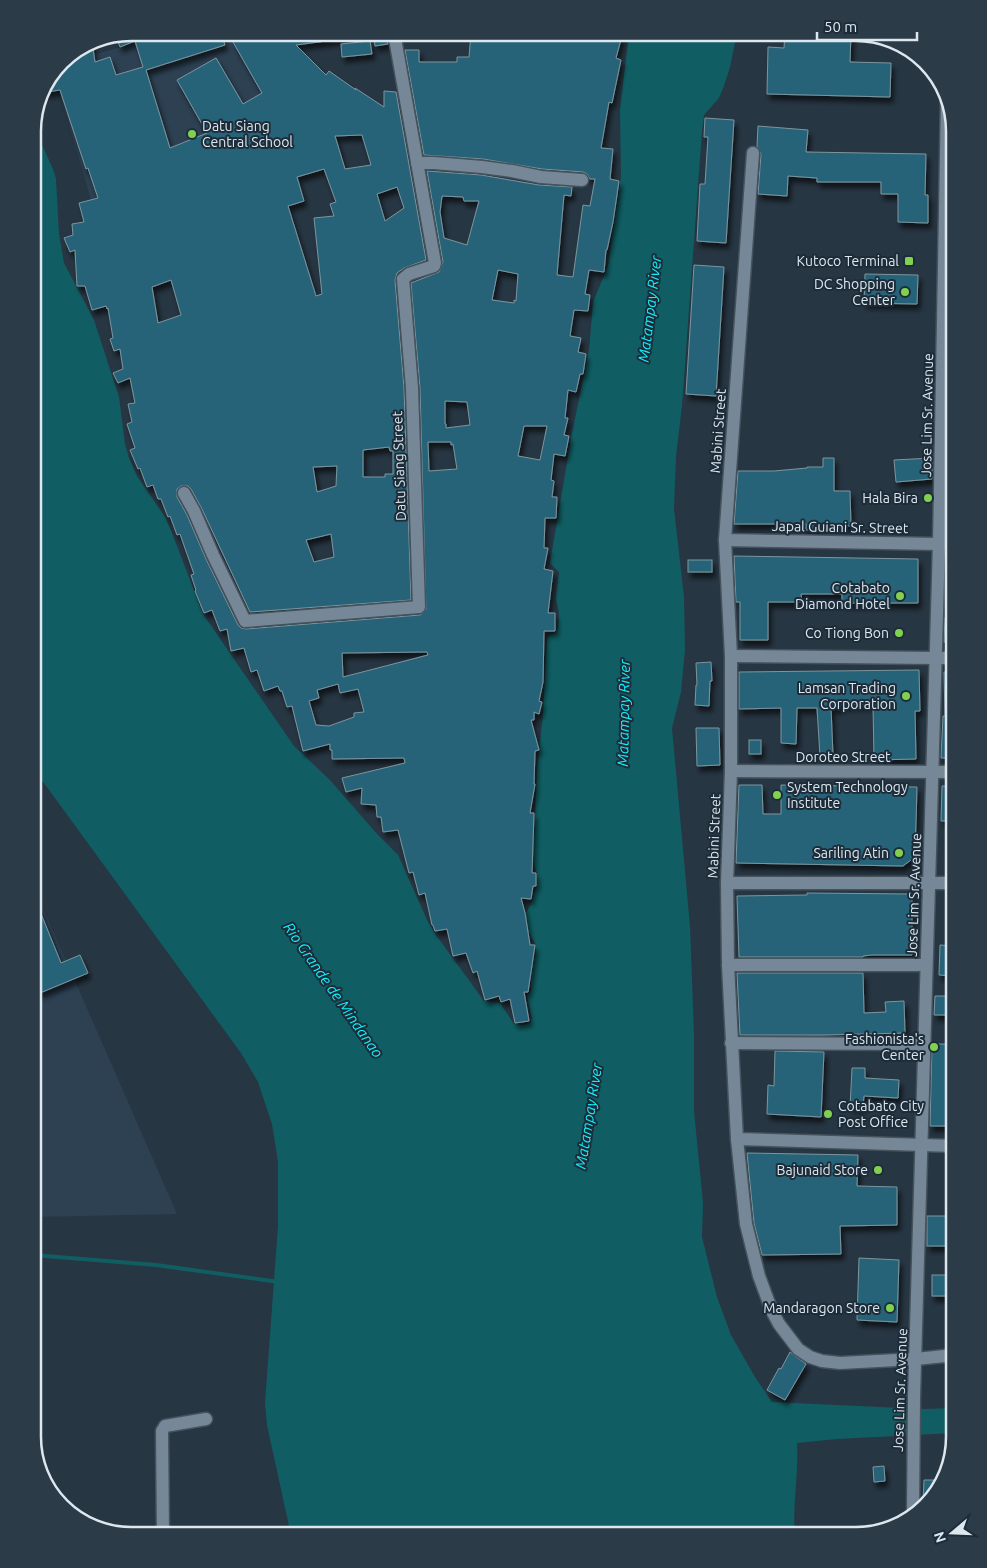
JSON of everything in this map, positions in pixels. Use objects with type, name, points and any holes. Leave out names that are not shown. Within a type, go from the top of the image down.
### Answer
[{"type":"street","name":"Datu Siang Street","points":[[184,492],[245,621],[419,607],[412,388],[403,279],[404,276],[434,266],[435,263],[395,41]]},
{"type":"street","name":"Mabini Street","points":[[753,153],[726,540],[731,656],[732,772],[727,883],[728,965],[731,1043],[746,1224],[759,1276],[772,1311],[790,1340],[810,1358],[840,1363],[946,1356]]},
{"type":"street","points":[[417,163],[482,167],[541,177],[582,180]]},
{"type":"street","name":"Jose Lim Sr. Avenue","points":[[913,1506],[914,1397],[939,544],[946,441]]},
{"type":"street","name":"Japal Guiani Sr. Street","points":[[726,540],[946,544]]},
{"type":"street","points":[[731,656],[946,658]]},
{"type":"street","name":"Doroteo Street","points":[[732,772],[946,772]]},
{"type":"street","points":[[727,883],[946,883]]},
{"type":"street","points":[[728,965],[926,965]]},
{"type":"street","points":[[731,1043],[924,1044]]},
{"type":"street","points":[[738,1139],[946,1146]]},
{"type":"street","points":[[163,1527],[162,1431],[165,1426],[206,1419]]},
{"type":"shaded area","name":"Datu Siang Central School","points":[[141,41],[254,41],[294,106],[151,180],[91,199],[56,81],[77,60]]},
{"type":"shaded area","points":[[41,903],[177,1214],[41,1217]]},
{"type":"water","points":[[628,41],[735,41],[730,67],[719,98],[704,115],[682,406],[676,456],[674,509],[684,597],[685,650],[681,692],[672,728],[690,926],[694,1035],[694,1111],[703,1203],[702,1237],[717,1297],[731,1335],[772,1402],[924,1409],[946,1408],[946,1433],[797,1443],[795,1527],[289,1527],[267,1425],[265,1403],[278,1226],[278,1162],[272,1124],[258,1082],[241,1053],[41,779],[41,143],[56,179],[59,234],[64,263],[94,320],[119,397],[125,444],[129,458],[137,476],[165,517],[203,614],[294,746],[329,779],[398,855],[428,922],[484,1001],[500,1003],[514,1024],[522,1025],[530,1023],[532,1018],[527,996],[531,990],[531,968],[536,953],[535,943],[525,926],[524,916],[531,904],[537,884],[537,873],[533,863],[537,771],[543,714],[547,640],[548,636],[555,633],[558,629],[559,613],[556,599],[559,572],[550,563],[572,433],[589,351],[593,302],[608,266],[621,177],[620,110]]},
{"type":"building","points":[[135,41],[120,47],[118,42]]},
{"type":"building","points":[[135,41],[224,41],[225,45],[146,70],[170,148],[207,133],[177,80],[216,58],[243,104],[262,93],[233,42],[235,41],[326,41],[296,45],[326,75],[329,71],[384,107],[384,91],[396,92],[426,260],[404,268],[397,273],[395,280],[404,388],[411,600],[250,612],[201,507],[191,489],[188,486],[181,486],[177,489],[177,497],[238,625],[246,629],[420,615],[426,610],[420,388],[411,283],[439,272],[443,262],[427,171],[481,175],[539,185],[572,187],[571,196],[564,195],[557,275],[573,277],[583,205],[590,206],[595,179],[590,179],[583,172],[542,169],[483,159],[424,155],[405,50],[419,50],[419,62],[457,62],[457,57],[469,57],[470,41],[621,41],[616,58],[621,60],[612,103],[609,102],[601,148],[613,149],[610,179],[619,181],[613,222],[606,250],[604,272],[589,270],[585,294],[590,295],[588,311],[574,310],[570,336],[581,338],[578,352],[586,354],[583,374],[580,374],[576,392],[568,390],[565,418],[568,418],[564,435],[569,436],[565,456],[554,454],[551,480],[554,481],[552,497],[557,497],[556,518],[545,518],[544,548],[548,548],[544,569],[553,571],[548,613],[555,613],[555,631],[544,631],[543,682],[539,701],[542,702],[539,714],[534,712],[534,720],[531,720],[539,750],[535,751],[535,784],[530,813],[534,813],[532,873],[536,873],[536,886],[533,886],[531,899],[521,898],[530,945],[535,945],[528,992],[524,992],[529,1021],[515,1023],[510,999],[501,1002],[499,996],[485,1000],[477,971],[473,973],[466,953],[453,956],[447,929],[435,931],[425,893],[419,895],[413,872],[409,873],[398,830],[383,832],[381,817],[377,817],[376,805],[361,804],[362,788],[346,792],[342,778],[405,763],[404,758],[332,759],[330,744],[303,751],[292,706],[287,707],[282,691],[280,691],[278,686],[264,691],[257,670],[251,672],[244,648],[231,651],[227,629],[220,631],[212,610],[204,613],[195,591],[191,575],[194,574],[180,534],[177,535],[170,516],[168,517],[161,499],[158,499],[153,485],[147,487],[140,468],[138,469],[130,450],[135,448],[127,424],[132,422],[128,404],[135,403],[130,378],[118,383],[113,373],[123,369],[120,349],[114,351],[110,339],[113,338],[108,308],[106,306],[92,310],[85,286],[77,286],[75,250],[70,252],[64,238],[73,235],[72,224],[84,222],[79,203],[98,198],[88,168],[86,169],[60,90],[51,91],[56,81],[72,64],[81,56],[93,50],[95,62],[110,57],[116,75],[143,67]],"holes":[[[362,135],[371,165],[345,169],[335,136]],[[324,169],[336,202],[330,204],[334,216],[314,218],[322,294],[316,296],[288,206],[304,201],[297,177]],[[397,187],[404,208],[385,221],[377,194]],[[442,196],[463,197],[464,201],[479,201],[467,245],[444,238],[440,212]],[[498,270],[518,274],[516,301],[514,300],[514,303],[492,300]],[[171,280],[181,315],[158,323],[152,287]],[[445,401],[467,402],[470,425],[446,428]],[[524,426],[547,426],[540,460],[518,456]],[[428,442],[451,442],[451,445],[453,444],[457,469],[429,471]],[[389,447],[390,451],[393,451],[393,474],[385,474],[385,477],[363,477],[363,450]],[[337,466],[336,486],[317,492],[313,467]],[[331,534],[334,557],[314,562],[306,540]],[[427,652],[428,655],[343,677],[342,653]],[[338,684],[340,693],[358,689],[364,712],[354,713],[354,717],[329,726],[316,725],[309,701],[319,698],[317,690]]]},
{"type":"building","points":[[370,41],[372,54],[342,57],[341,44]]},
{"type":"building","points":[[374,41],[387,41],[388,44],[375,46]]},
{"type":"building","points":[[784,41],[851,41],[850,62],[891,63],[890,97],[767,94],[768,47],[784,48]]},
{"type":"building","points":[[705,118],[734,120],[726,243],[697,241],[700,184],[705,184],[708,137],[704,137]]},
{"type":"building","points":[[758,126],[808,130],[806,152],[926,154],[925,195],[928,195],[928,223],[898,222],[898,194],[881,194],[881,182],[817,182],[817,178],[788,176],[787,196],[758,194],[761,154],[757,146]]},
{"type":"building","points":[[694,265],[724,267],[716,396],[686,394]]},
{"type":"building","points":[[865,274],[918,275],[917,304],[864,303]]},
{"type":"building","points":[[823,458],[834,458],[834,491],[850,491],[851,526],[818,525],[818,530],[806,530],[806,524],[734,524],[738,471],[774,471],[823,467]]},
{"type":"building","points":[[932,458],[932,479],[896,482],[894,460]]},
{"type":"building","points":[[734,556],[918,559],[918,603],[842,603],[842,594],[801,594],[802,602],[768,602],[768,640],[740,640],[740,602],[736,602]]},
{"type":"building","points":[[688,560],[712,560],[712,572],[688,572]]},
{"type":"building","points":[[945,617],[946,617],[946,642],[944,642]]},
{"type":"building","points":[[711,662],[712,681],[710,681],[709,706],[695,705],[697,685],[696,663]]},
{"type":"building","points":[[919,670],[920,711],[915,711],[916,759],[874,760],[873,704],[840,705],[840,708],[831,708],[833,755],[820,756],[817,708],[797,708],[796,744],[781,743],[781,708],[739,709],[739,672]]},
{"type":"building","points":[[944,672],[946,672],[946,758],[941,758],[943,716],[945,716]]},
{"type":"building","points":[[696,728],[719,728],[720,765],[697,766]]},
{"type":"building","points":[[749,740],[761,740],[761,754],[749,754]]},
{"type":"building","points":[[739,785],[762,785],[763,814],[781,814],[781,785],[917,787],[915,857],[903,866],[736,863]]},
{"type":"building","points":[[942,786],[946,786],[946,821],[941,821]]},
{"type":"building","points":[[807,893],[912,894],[912,955],[739,957],[737,896],[807,895]]},
{"type":"building","points":[[41,914],[61,963],[80,955],[88,973],[41,993]]},
{"type":"building","points":[[940,945],[946,945],[946,975],[939,975]]},
{"type":"building","points":[[737,973],[863,973],[864,1013],[886,1012],[885,1002],[904,1001],[905,1033],[740,1035]]},
{"type":"building","points":[[935,996],[946,996],[946,1015],[934,1015]]},
{"type":"building","points":[[932,1044],[946,1044],[946,1126],[930,1126]]},
{"type":"building","points":[[775,1051],[824,1052],[821,1117],[767,1114],[768,1085],[774,1086]]},
{"type":"building","points":[[852,1068],[865,1068],[865,1078],[899,1080],[898,1098],[864,1096],[863,1107],[850,1107]]},
{"type":"building","points":[[747,1153],[858,1155],[857,1186],[897,1187],[897,1225],[840,1226],[841,1254],[762,1255],[754,1223]]},
{"type":"building","points":[[927,1216],[946,1216],[946,1246],[927,1246]]},
{"type":"building","points":[[859,1258],[899,1260],[897,1322],[857,1320]]},
{"type":"building","points":[[932,1275],[946,1275],[946,1296],[932,1296]]},
{"type":"building","points":[[790,1352],[806,1364],[785,1400],[767,1390]]},
{"type":"building","points":[[884,1466],[885,1481],[874,1482],[873,1467]]},
{"type":"building","points":[[924,1480],[935,1480],[934,1482],[923,1496]]},
{"type":"waterway","points":[[41,1256],[156,1265],[279,1282]]},
{"type":"place","name":"Datu Siang Central School","points":[[192,134]]},
{"type":"place","name":"Kutoco Terminal","points":[[909,261]]},
{"type":"place","name":"DC Shopping Center","points":[[905,292]]},
{"type":"place","name":"Hala Bira","points":[[928,498]]},
{"type":"place","name":"Cotabato Diamond Hotel","points":[[900,596]]},
{"type":"place","name":"Co Tiong Bon","points":[[899,633]]},
{"type":"place","name":"Lamsan Trading Corporation","points":[[906,696]]},
{"type":"place","name":"System Technology Institute","points":[[777,795]]},
{"type":"place","name":"Sariling Atin","points":[[899,853]]},
{"type":"place","name":"Fashionista's Center","points":[[934,1047]]},
{"type":"place","name":"Cotabato City Post Office","points":[[828,1114]]},
{"type":"place","name":"Bajunaid Store","points":[[878,1170]]},
{"type":"place","name":"Mandaragon Store","points":[[890,1308]]},
{"type":"water label","name":"Matampay River","points":[[650,309]]},
{"type":"water label","name":"Matampay River","points":[[624,713]]},
{"type":"water label","name":"Rio Grande de Mindanao","points":[[333,990]]},
{"type":"water label","name":"Matampay River","points":[[589,1116]]}]
